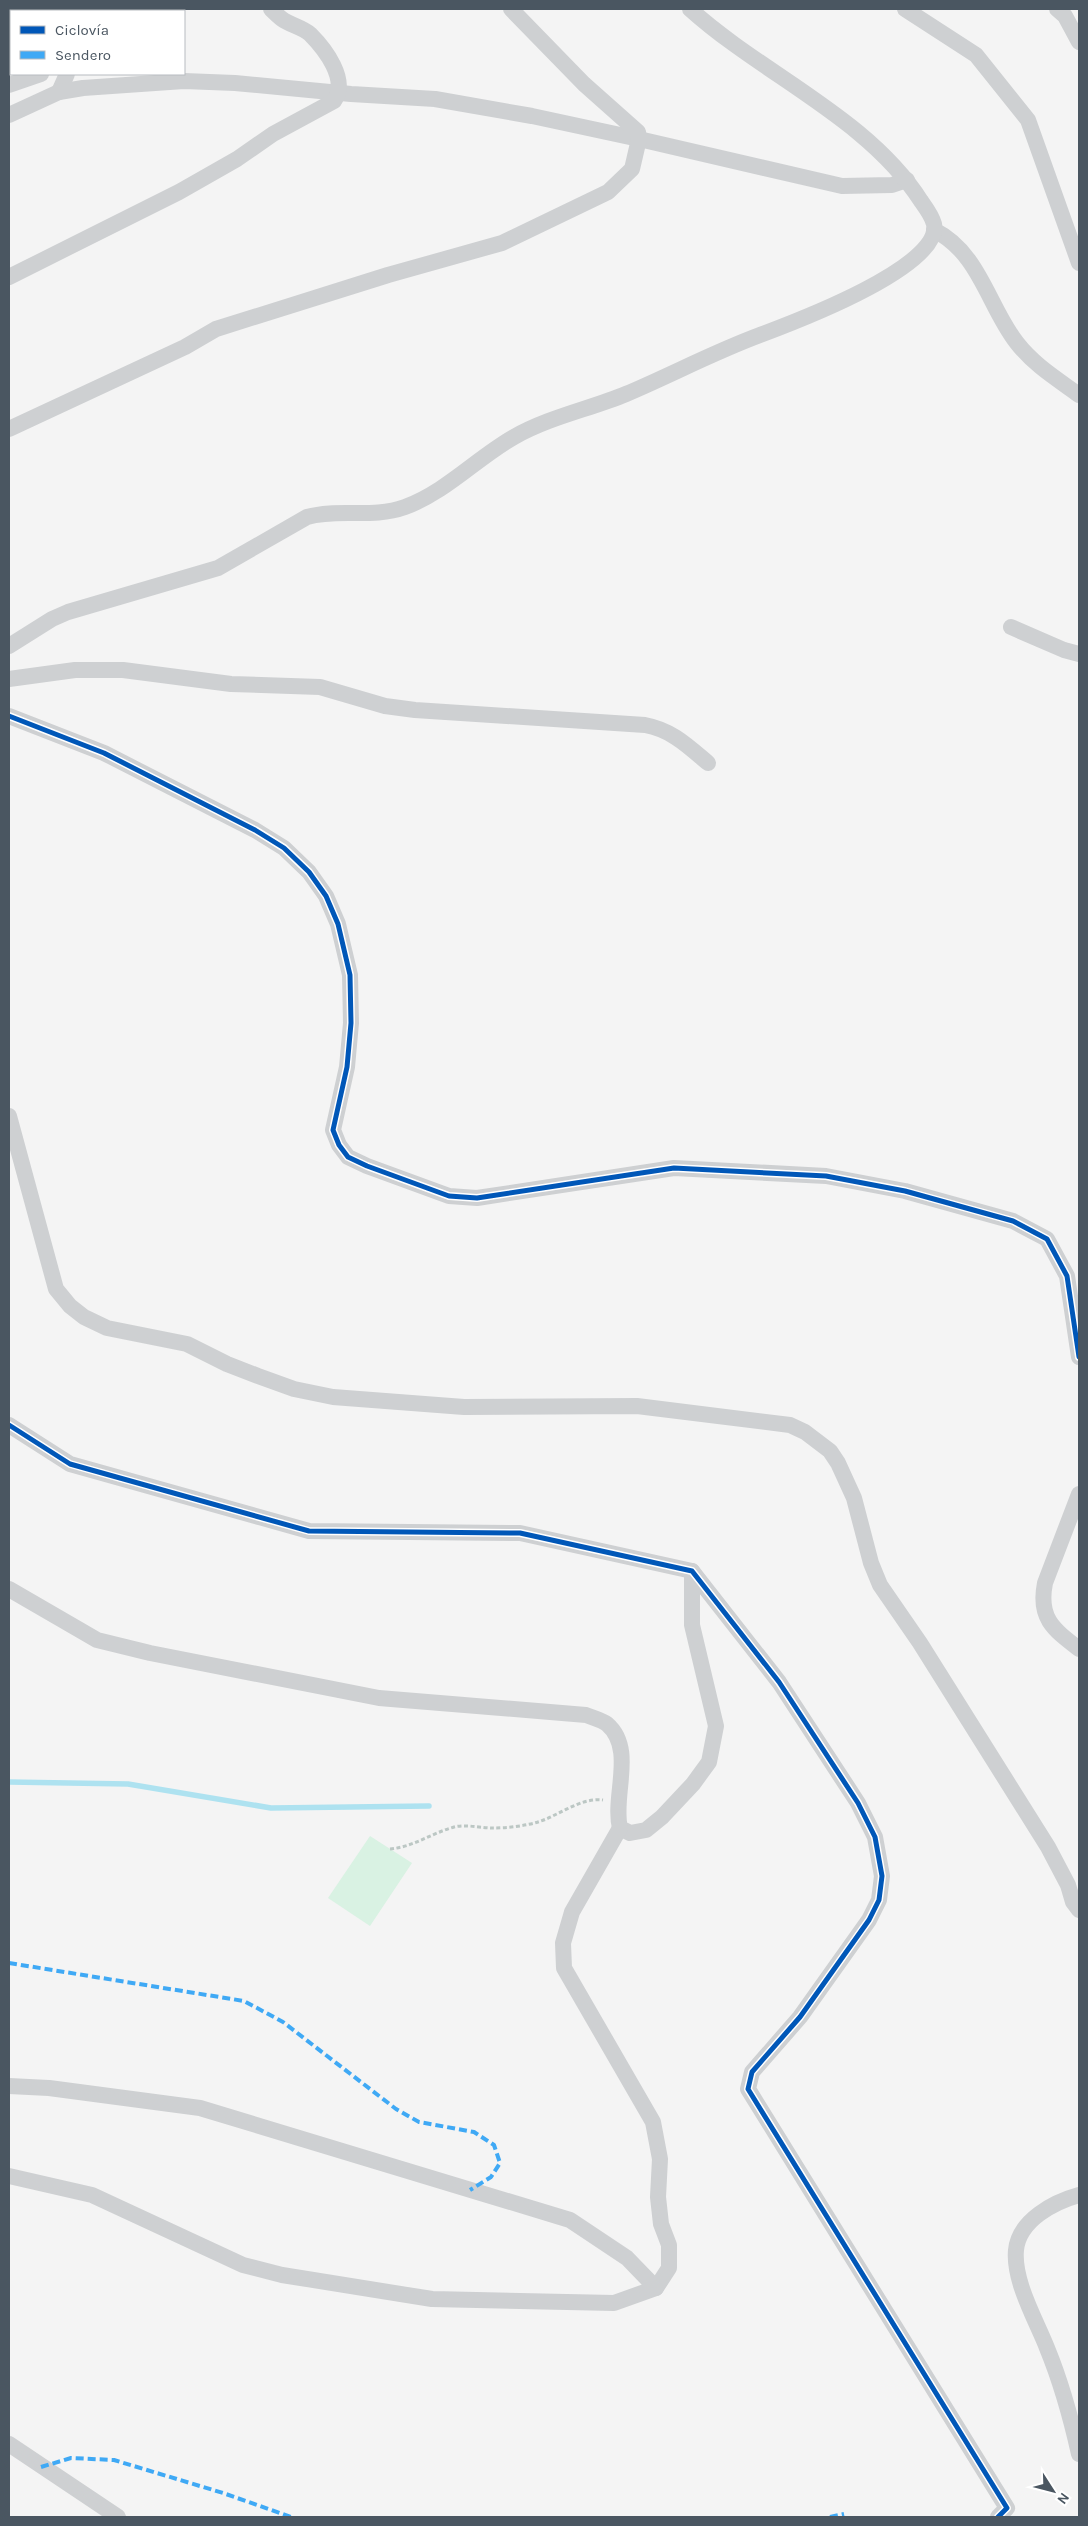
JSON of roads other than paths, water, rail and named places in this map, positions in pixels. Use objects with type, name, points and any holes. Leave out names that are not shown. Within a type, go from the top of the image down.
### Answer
[{"type":"street","points":[[9,277],[195,183],[274,134],[328,106],[340,92],[335,69],[309,33],[282,20],[271,9]]},
{"type":"street","points":[[9,429],[185,346],[216,329],[388,275],[502,243],[608,192],[632,168],[639,139],[636,129],[584,84],[511,9]]},
{"type":"street","points":[[9,646],[52,619],[68,612],[218,568],[307,517],[320,512],[379,513],[413,504],[504,443],[529,429],[626,394],[738,343],[831,307],[873,286],[915,256],[928,243],[934,230],[931,217],[907,180],[874,144],[718,34],[690,9]]},
{"type":"street","points":[[905,9],[976,55],[1028,120],[1079,264]]},
{"type":"street","points":[[1057,9],[1065,16],[1079,42]]},
{"type":"street","points":[[9,85],[38,75]]},
{"type":"street","points":[[59,92],[67,75]]},
{"type":"street","points":[[9,115],[59,92],[114,84],[184,81],[340,92],[435,99],[532,116],[842,186],[892,185],[907,180]]},
{"type":"street","points":[[934,230],[948,237],[979,273],[1015,342],[1027,356],[1075,386]]},
{"type":"street","points":[[1011,627],[1064,650],[1079,654]]},
{"type":"street","points":[[9,679],[75,670],[123,670],[231,684],[320,687],[385,706],[416,710],[645,725],[662,728],[708,763]]},
{"type":"street","points":[[9,716],[104,752],[255,830],[284,848],[310,872],[326,896],[338,924],[350,975],[351,1023],[347,1067],[333,1130],[339,1145],[348,1157],[436,1192],[457,1197],[477,1198],[674,1168],[826,1176],[923,1196],[1013,1220],[1047,1240],[1067,1276],[1079,1357]]},
{"type":"street","points":[[9,1116],[56,1289],[70,1306],[84,1317],[107,1328],[187,1344],[227,1364],[258,1376],[294,1389],[333,1397],[464,1407],[637,1406],[790,1425],[820,1442],[830,1451],[838,1463],[854,1498],[880,1585],[920,1643],[1048,1847],[1068,1885],[1073,1902],[1079,1910]]},
{"type":"street","points":[[9,1426],[70,1464],[309,1531],[520,1533],[692,1571],[779,1682],[858,1803],[875,1837],[882,1876],[879,1900],[869,1920],[800,2017],[752,2072],[748,2089],[1007,2508],[998,2517]]},
{"type":"street","points":[[1079,1494],[1045,1583],[1043,1594],[1044,1610],[1049,1623],[1079,1649]]},
{"type":"street","points":[[620,1828],[630,1833],[646,1830],[693,1784],[709,1762],[716,1726],[692,1625],[692,1571]]},
{"type":"street","points":[[9,1589],[97,1640],[150,1653],[379,1698],[586,1715],[607,1724],[619,1738],[622,1764],[617,1815],[620,1828],[572,1912],[562,1943],[564,1968],[653,2122],[660,2159],[658,2197],[661,2224],[669,2245],[669,2268],[656,2288],[614,2303],[432,2299],[282,2275],[243,2265],[92,2195],[9,2176]]},
{"type":"street","points":[[9,2086],[49,2088],[200,2108],[570,2220],[627,2258],[656,2288]]},
{"type":"street","points":[[1079,2195],[1067,2198],[1039,2214],[1029,2223],[1016,2249],[1019,2276],[1071,2416],[1079,2454]]},
{"type":"street","points":[[9,2444],[118,2517]]},
{"type":"waterway","points":[[9,1782],[128,1784],[271,1808],[429,1806]]}]
